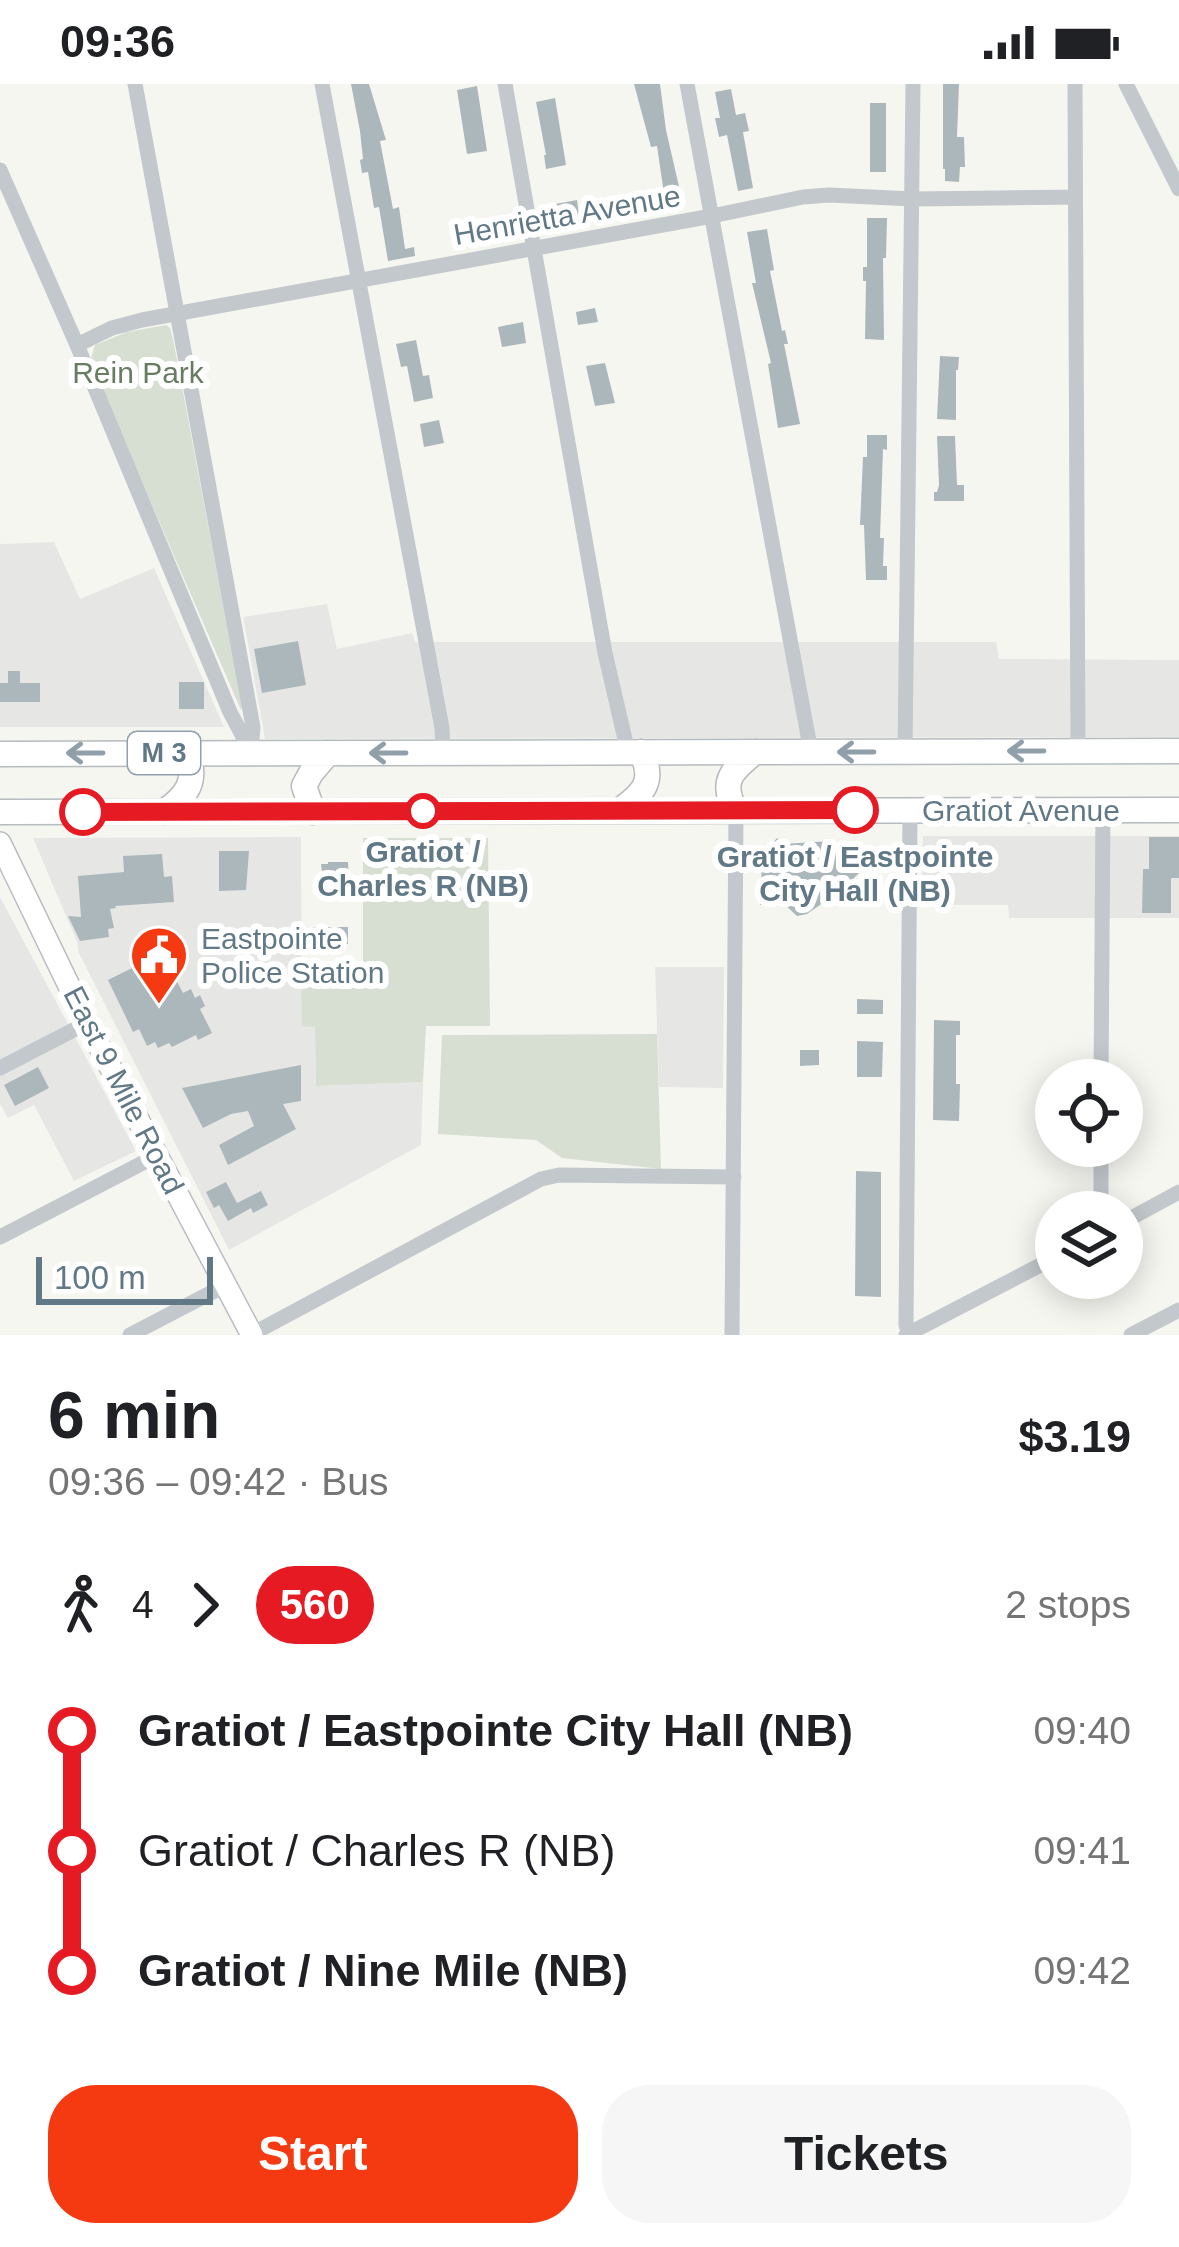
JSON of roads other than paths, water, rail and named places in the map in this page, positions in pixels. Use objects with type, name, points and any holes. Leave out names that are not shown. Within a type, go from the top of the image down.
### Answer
[{"type":"main road","name":"Gratiot Avenue","points":[[0,754],[1179,751]]},
{"type":"main road","points":[[619,811],[647,782],[648,768],[635,752]]},
{"type":"main road","points":[[736,811],[728,797],[728,783],[755,752]]},
{"type":"main road","points":[[164,812],[191,785],[193,768],[187,753]]},
{"type":"main road","points":[[313,812],[304,786],[328,753]]},
{"type":"main road","name":"Gratiot Avenue","points":[[0,812],[1179,810]]},
{"type":"main road","name":"East 9 Mile Road","points":[[0,843],[156,1156],[252,1334]]},
{"type":"street","points":[[135,84],[253,727],[251,753]]},
{"type":"street","points":[[322,84],[443,753]]},
{"type":"street","points":[[505,84],[605,652],[635,752]]},
{"type":"street","points":[[687,84],[811,752]]},
{"type":"street","points":[[905,752],[914,84]]},
{"type":"street","points":[[1075,84],[1078,751]]},
{"type":"street","points":[[1126,84],[1179,189]]},
{"type":"street","points":[[0,170],[251,753]]},
{"type":"street","name":"Henrietta Avenue","points":[[76,345],[112,328],[177,314],[803,197],[1074,197]]},
{"type":"street","points":[[910,810],[908,1334],[1035,1268]]},
{"type":"street","points":[[1101,1059],[1103,810]]},
{"type":"street","points":[[722,1335],[732,1335],[736,811]]},
{"type":"street","points":[[0,1068],[88,1023]]},
{"type":"street","points":[[0,1237],[156,1156]]},
{"type":"street","points":[[252,1334],[542,1179],[559,1175],[734,1177]]},
{"type":"street","points":[[1143,1211],[1179,1192]]},
{"type":"street","points":[[130,1335],[226,1285]]},
{"type":"street","points":[[1131,1335],[1179,1310]]},
{"type":"place","name":"Gratiot / Eastpointe City Hall (NB)","points":[[855,810]]},
{"type":"place","name":"Gratiot / Charles R (NB)","points":[[423,811]]},
{"type":"place","name":"Eastpointe Police Station","points":[[159,1006]]},
{"type":"park label","name":"Rein Park","points":[[138,372]]}]
